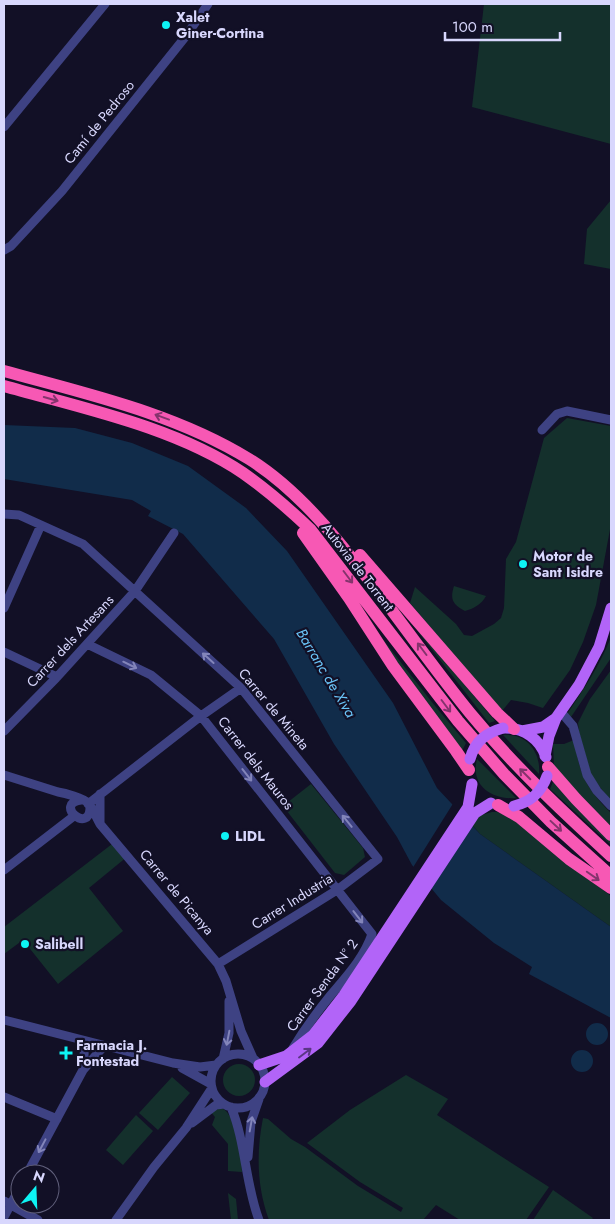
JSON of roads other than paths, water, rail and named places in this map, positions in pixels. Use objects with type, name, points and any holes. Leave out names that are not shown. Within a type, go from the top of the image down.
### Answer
[{"type":"highway","name":"Autovia de Torrent","points":[[4,370],[139,409],[191,428],[250,460],[291,491],[318,518],[354,560],[469,712],[515,764],[611,856]]},
{"type":"highway","name":"Autovia de Torrent","points":[[4,386],[134,423],[195,447],[242,472],[282,503],[310,529],[458,721],[504,774],[551,822],[611,876]]},
{"type":"highway","points":[[191,428],[254,454],[295,486],[323,513],[513,730]]},
{"type":"highway","points":[[195,447],[279,508],[299,528],[349,598],[393,666],[456,751],[469,765]]},
{"type":"highway","points":[[547,766],[570,794],[611,835]]},
{"type":"highway","points":[[494,804],[519,817],[563,854],[611,888]]},
{"type":"main road","points":[[471,810],[494,804],[514,806],[525,803],[535,797],[541,789],[547,766],[549,736],[559,715],[579,685],[599,647],[611,608]]},
{"type":"main road","points":[[265,1082],[318,1043],[351,1001],[412,900],[471,810],[472,784],[469,765],[479,740],[490,733],[544,727],[559,715]]},
{"type":"main road","points":[[513,730],[536,741],[547,766]]},
{"type":"main road","points":[[472,784],[477,792],[494,804]]},
{"type":"main road","points":[[256,1062],[286,1056],[312,1035],[344,995],[412,900]]},
{"type":"street","points":[[4,127],[105,4]]},
{"type":"street","name":"Camí de Pedroso","points":[[4,250],[11,246],[62,191],[186,36],[208,4]]},
{"type":"street","points":[[542,430],[558,414],[567,411],[611,420]]},
{"type":"street","name":"Carrer dels Artesans","points":[[4,514],[19,515],[83,544],[134,591]]},
{"type":"street","points":[[4,608],[41,525]]},
{"type":"street","name":"Carrer dels Artesans","points":[[4,731],[57,677],[134,591],[174,533]]},
{"type":"street","name":"Carrer de Mineta","points":[[134,591],[241,688],[378,859]]},
{"type":"street","name":"Carrer dels Mauros","points":[[87,644],[151,676],[201,716],[372,934]]},
{"type":"street","points":[[4,652],[57,677]]},
{"type":"street","points":[[4,870],[73,812],[74,803],[86,804],[201,716],[241,688]]},
{"type":"street","points":[[559,715],[573,726],[587,775],[597,791],[611,806]]},
{"type":"street","points":[[4,775],[63,793],[86,804],[89,812],[85,817],[79,818],[58,792]]},
{"type":"street","points":[[100,794],[100,824]]},
{"type":"street","name":"Carrer de Picanya","points":[[86,804],[100,824],[218,964],[226,981],[241,1031],[256,1062]]},
{"type":"street","name":"Carrer de Picanya","points":[[85,817],[100,824]]},
{"type":"street","name":"Carrer Industria","points":[[218,964],[337,890],[378,859]]},
{"type":"street","name":"Carrer Senda Nº 2","points":[[292,1050],[330,996],[345,980],[370,942],[372,934]]},
{"type":"street","name":"Carrer de Picanya","points":[[220,1062],[230,1033],[226,981]]},
{"type":"street","points":[[4,1020],[173,1063],[200,1067],[220,1062],[234,1054],[246,1056],[256,1062],[263,1070],[265,1082],[263,1093],[252,1116],[248,1185]]},
{"type":"street","points":[[83,1070],[85,1041]]},
{"type":"street","points":[[32,1164],[83,1070],[104,1046]]},
{"type":"street","points":[[220,1062],[212,1074],[212,1086],[217,1098],[227,1105],[240,1130],[248,1185],[259,1220]]},
{"type":"street","points":[[173,1063],[212,1086]]},
{"type":"street","points":[[116,1220],[154,1167],[186,1128],[212,1086]]},
{"type":"street","points":[[4,1097],[57,1119]]},
{"type":"street","points":[[186,1128],[216,1105],[239,1108],[259,1099]]},
{"type":"street","points":[[4,1217],[7,1203],[38,1220]]},
{"type":"water","name":"Barranc de Xiva","points":[[4,425],[75,428],[132,443],[188,466],[246,508],[287,551],[393,703],[437,788],[480,834],[611,927],[611,1018],[529,974],[532,967],[494,943],[441,900],[412,865],[397,837],[334,744],[274,639],[183,534],[148,516],[151,511],[132,500],[4,479]]},
{"type":"water","points":[[597,1023],[605,1026],[608,1034],[605,1042],[597,1045],[589,1042],[586,1034],[589,1026]]},
{"type":"water","points":[[582,1050],[590,1053],[593,1061],[590,1069],[582,1072],[574,1069],[571,1061],[574,1053]]},
{"type":"place","name":"Xalet Giner-Cortina","points":[[166,25]]},
{"type":"place","name":"Motor de Sant Isidre","points":[[523,564]]},
{"type":"place","name":"LIDL","points":[[225,836]]},
{"type":"place","name":"Salibell","points":[[25,944]]},
{"type":"place","name":"Farmacia J. Fontestad","points":[[66,1053]]}]
